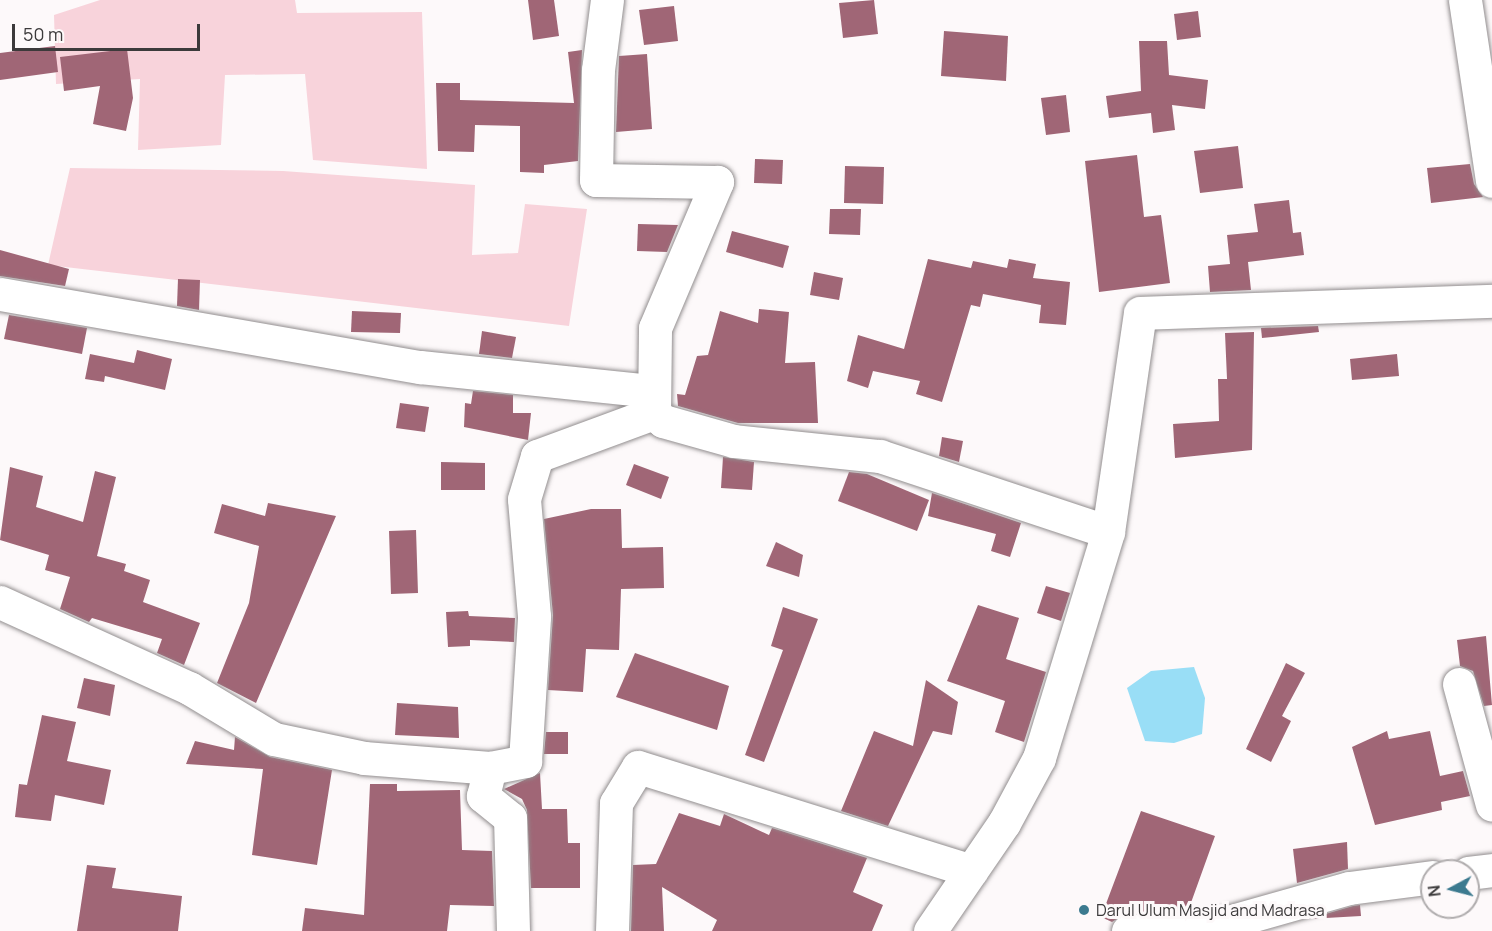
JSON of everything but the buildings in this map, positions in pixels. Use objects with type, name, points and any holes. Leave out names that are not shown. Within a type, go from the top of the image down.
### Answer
[{"type":"street","points":[[607,0],[598,70],[596,180],[717,182],[654,328],[654,402],[663,422],[734,441],[880,456],[1107,532]]},
{"type":"street","points":[[1465,0],[1492,181]]},
{"type":"street","points":[[0,294],[420,367],[654,402]]},
{"type":"street","points":[[930,931],[971,871],[1039,758],[1107,532],[1140,313],[1492,301]]},
{"type":"street","points":[[0,602],[189,688],[274,739],[364,758],[490,768],[525,761],[534,616],[524,499],[537,456],[654,402]]},
{"type":"street","points":[[1459,684],[1492,805]]},
{"type":"street","points":[[612,931],[616,803],[638,766],[971,871]]},
{"type":"street","points":[[490,768],[483,796],[510,818],[513,931]]},
{"type":"street","points":[[1128,931],[1204,929],[1349,888],[1420,879]]},
{"type":"shaded area","points":[[100,0],[295,0],[297,13],[422,12],[427,169],[313,160],[305,74],[225,75],[221,145],[138,150],[140,79],[56,84],[54,15]]},
{"type":"shaded area","points":[[70,168],[283,171],[475,185],[472,255],[518,253],[525,204],[587,209],[569,326],[48,265]]},
{"type":"water","points":[[1194,667],[1205,698],[1202,734],[1174,743],[1145,741],[1127,688],[1151,671]]},
{"type":"place","name":"Darul Ulum Masjid and Madrasa","points":[[1084,910]]}]
